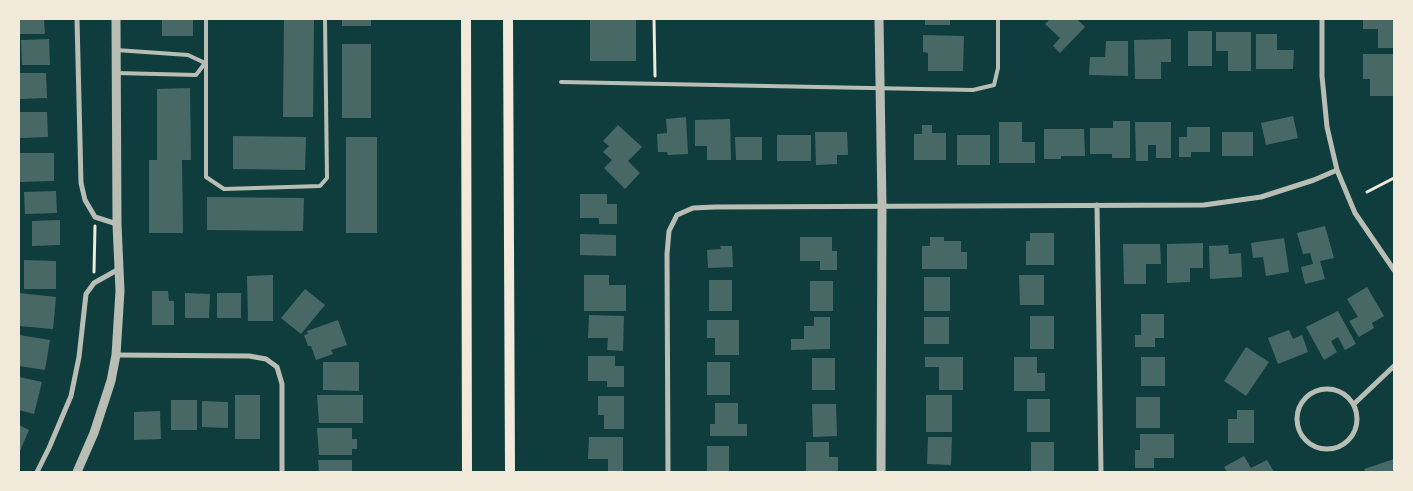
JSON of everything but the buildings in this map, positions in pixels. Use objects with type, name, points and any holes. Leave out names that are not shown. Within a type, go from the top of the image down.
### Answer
[{"type":"main road","points":[[466,19],[467,472]]},
{"type":"main road","points":[[508,19],[510,472]]},
{"type":"street","points":[[76,19],[81,183],[85,200],[95,217],[117,224]]},
{"type":"street","points":[[77,472],[94,433],[111,381],[116,355],[120,291],[117,224],[116,19]]},
{"type":"street","points":[[879,19],[882,207],[881,472]]},
{"type":"street","points":[[1322,19],[1322,76],[1326,127],[1338,170],[1354,213],[1394,270]]},
{"type":"street","points":[[668,472],[667,254],[670,231],[677,215],[693,208],[1204,205],[1261,197],[1338,170]]},
{"type":"street","points":[[1097,205],[1102,472]]},
{"type":"street","points":[[37,472],[71,396],[79,357],[86,294],[94,283],[119,269]]},
{"type":"street","points":[[116,355],[249,356],[266,359],[277,367],[282,384],[282,472]]},
{"type":"street","points":[[1354,404],[1394,366]]},
{"type":"street","points":[[1333,388],[1348,395],[1354,404],[1358,418],[1356,429],[1352,437],[1344,444],[1332,449],[1320,448],[1307,442],[1300,434],[1296,424],[1296,414],[1300,404],[1308,394],[1318,389],[1333,388]]},
{"type":"lane","points":[[206,19],[206,177],[224,189],[320,186],[327,178],[325,19]]},
{"type":"lane","points":[[561,82],[973,90],[994,85],[998,68],[998,19]]},
{"type":"lane","points":[[116,50],[188,55],[205,63]]},
{"type":"lane","points":[[116,73],[196,74],[205,63]]},
{"type":"path","points":[[654,19],[655,84]]},
{"type":"path","points":[[1367,192],[1394,178]]},
{"type":"path","points":[[94,283],[95,217]]}]
